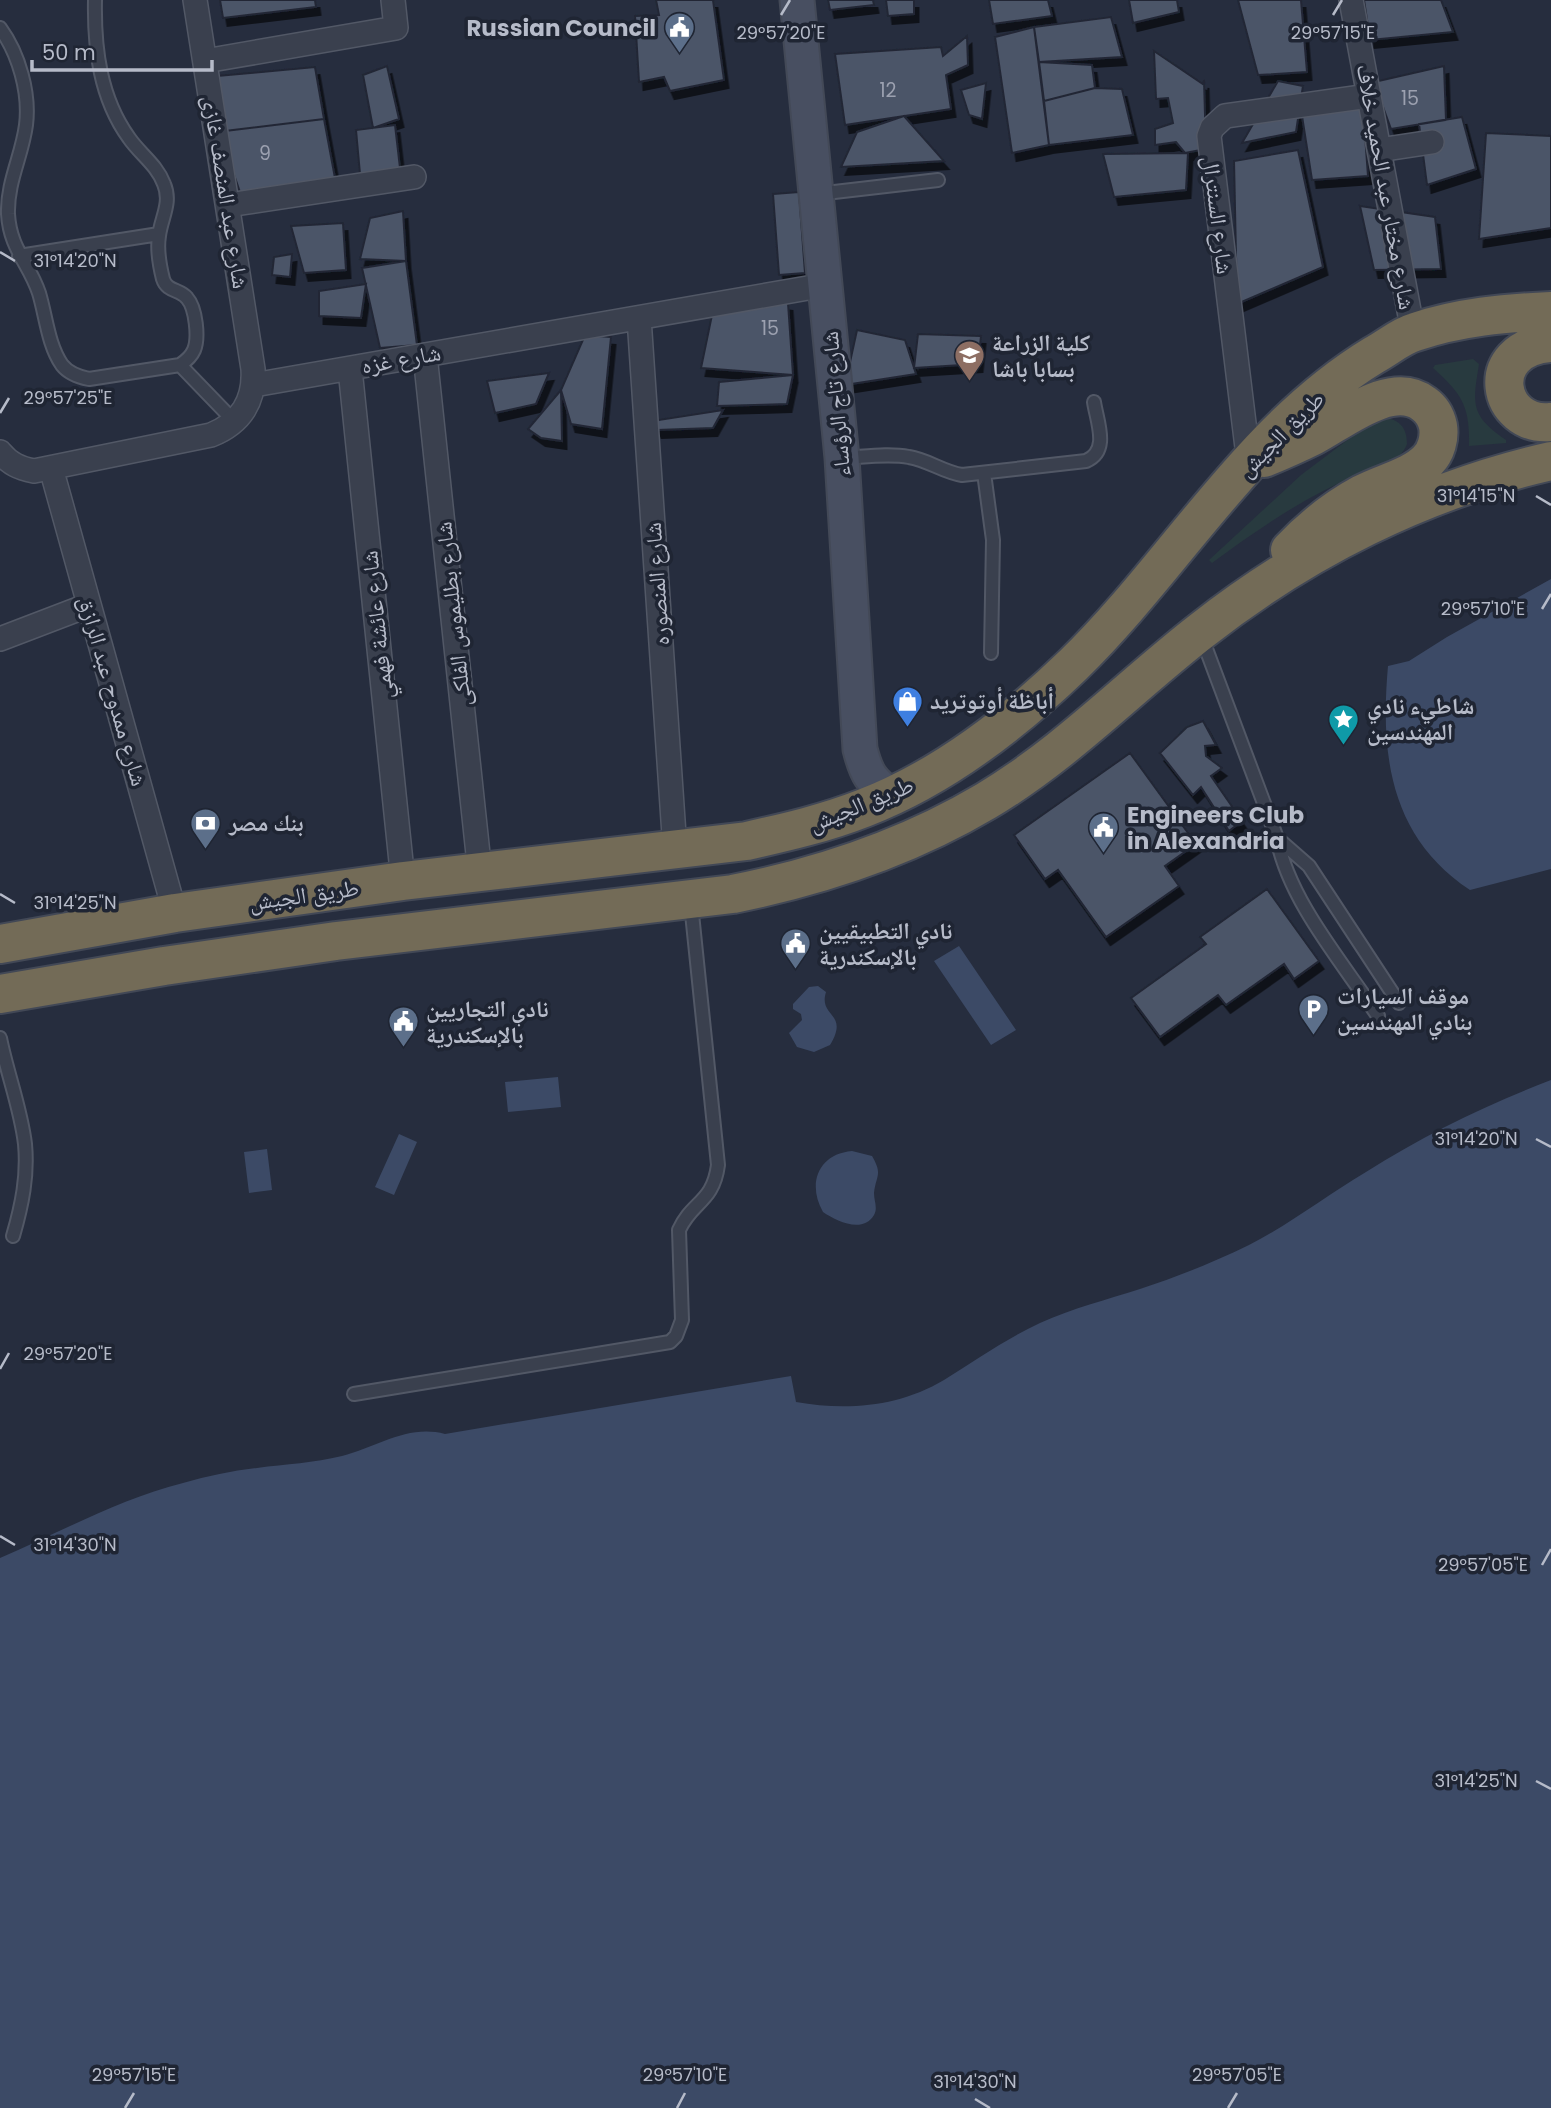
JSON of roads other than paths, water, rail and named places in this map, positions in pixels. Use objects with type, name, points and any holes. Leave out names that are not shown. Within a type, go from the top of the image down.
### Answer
[{"type":"highway","name":"طريق الجيش","points":[[0,944],[175,913],[403,881],[747,841],[798,830],[863,809],[941,770],[987,738],[1072,666],[1112,625],[1249,464],[1297,413],[1352,369],[1413,332],[1463,319],[1551,311]]},
{"type":"highway","points":[[1551,343],[1533,345],[1515,356],[1505,374],[1504,384],[1506,395],[1517,412],[1535,422],[1551,422]]},
{"type":"highway","points":[[1249,464],[1313,436],[1373,403],[1396,395],[1419,400],[1428,407],[1438,428],[1435,450],[1429,460],[1336,511],[1293,546],[1257,588]]},
{"type":"highway","points":[[0,994],[322,943],[733,894],[826,872],[890,849],[939,827],[986,801],[1032,771],[1074,738],[1199,632],[1257,588],[1346,537],[1414,505],[1472,483],[1551,461]]},
{"type":"street","name":"شارع عبد المنصف غازى","points":[[195,0],[254,385]]},
{"type":"street","points":[[205,61],[396,28],[393,0]]},
{"type":"street","name":"شارع تاج الرؤساء","points":[[797,0],[842,458],[860,749],[865,769],[877,786],[892,796]]},
{"type":"street","name":"شارع مختار عبد الحميد خلاف","points":[[1351,0],[1413,332]]},
{"type":"street","name":"شارع السنترال","points":[[1249,464],[1209,136],[1212,128],[1225,116],[1369,96]]},
{"type":"street","points":[[1379,150],[1432,142]]},
{"type":"street","points":[[228,205],[414,177]]},
{"type":"street","name":"شارع غزه","points":[[254,385],[825,285]]},
{"type":"street","name":"شارع المنصوره","points":[[639,318],[675,850]]},
{"type":"street","name":"شارع بطليموس الفلكى","points":[[425,355],[480,873]]},
{"type":"street","name":"شارع عائشة فهمي","points":[[350,369],[403,881]]},
{"type":"street","points":[[3,456],[19,468],[34,471],[211,435],[235,422],[247,405],[254,385]]},
{"type":"street","name":"شارع ممدوح عبد الرازق","points":[[51,468],[175,913]]},
{"type":"street","points":[[0,639],[89,605]]},
{"type":"lane","points":[[0,28],[18,62],[26,93],[26,124],[12,173],[8,212],[10,229],[19,256],[39,291],[56,354],[63,367],[75,376],[89,379],[180,365],[188,359],[196,341],[192,307],[184,295],[171,290],[163,280],[159,234],[167,207],[166,188],[158,170],[131,142],[111,107],[99,71],[94,34],[95,0]]},
{"type":"lane","points":[[816,194],[938,180]]},
{"type":"lane","points":[[19,256],[159,234]]},
{"type":"lane","points":[[180,365],[235,422]]},
{"type":"lane","points":[[842,458],[908,456],[951,473],[984,473],[1086,461],[1093,458],[1101,445],[1094,401]]},
{"type":"lane","points":[[984,473],[993,549],[991,653]]},
{"type":"lane","points":[[1199,632],[1277,838],[1283,864],[1304,906],[1378,1016]]},
{"type":"lane","points":[[1277,838],[1310,866],[1399,1003]]},
{"type":"lane","points":[[354,1394],[670,1342],[676,1336],[682,1320],[679,1230],[684,1220],[709,1194],[718,1165],[690,900]]},
{"type":"lane","points":[[0,1038],[24,1142],[26,1174],[22,1205],[13,1236]]},
{"type":"water","points":[[1551,579],[1551,869],[1470,890],[1443,869],[1422,845],[1396,792],[1386,731],[1388,666],[1409,661]]},
{"type":"water","points":[[959,946],[1016,1030],[991,1045],[934,961]]},
{"type":"water","points":[[818,986],[826,992],[826,1007],[837,1026],[830,1045],[814,1052],[797,1047],[789,1033],[802,1020],[801,1014],[793,1009],[793,1004],[809,987]]},
{"type":"water","points":[[558,1077],[561,1107],[508,1112],[505,1082]]},
{"type":"water","points":[[1551,1080],[1551,2108],[0,2108],[0,1558],[113,1507],[159,1490],[229,1472],[342,1456],[405,1434],[445,1434],[791,1376],[796,1402],[853,1406],[909,1396],[944,1380],[1040,1323],[1168,1279],[1249,1245],[1433,1133],[1479,1110]]},
{"type":"water","points":[[399,1134],[417,1142],[394,1195],[375,1187]]},
{"type":"water","points":[[267,1149],[272,1190],[249,1193],[244,1152]]},
{"type":"water","points":[[852,1151],[872,1156],[878,1171],[874,1215],[869,1221],[856,1225],[842,1222],[823,1212],[816,1191],[816,1181],[824,1164],[840,1153]]},
{"type":"place","name":"Russian Council","points":[[679,55]]},
{"type":"place","name":"كلية الزراعة بسابا باشا","points":[[969,383]]},
{"type":"place","name":"أباظة أوتوتريد","points":[[907,728]]},
{"type":"place","name":"شاطيء نادي المهندسين","points":[[1344,746]]},
{"type":"place","name":"بنك مصر","points":[[206,850]]},
{"type":"place","name":"Engineers Club in Alexandria","points":[[1104,855]]},
{"type":"place","name":"نادي التطبيقيين بالإسكندرية","points":[[796,971]]},
{"type":"place","name":"موقف السيارات بنادي المهندسين","points":[[1314,1036]]},
{"type":"place","name":"نادي التجاريين بالإسكندرية","points":[[403,1049]]}]
